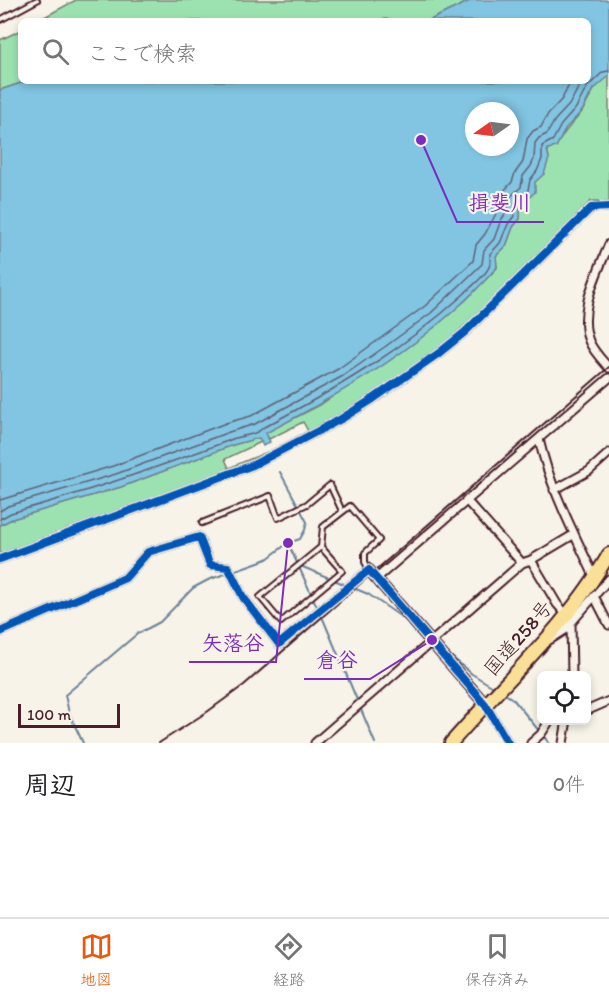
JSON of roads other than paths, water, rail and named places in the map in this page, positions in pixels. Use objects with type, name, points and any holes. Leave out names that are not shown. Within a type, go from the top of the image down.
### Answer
[{"type":"highway","name":"国道258号","points":[[451,743],[543,642],[568,618],[609,554]]},
{"type":"street","points":[[0,559],[253,465],[341,419],[440,353],[465,332],[591,208],[609,207]]},
{"type":"street","points":[[609,244],[594,282],[585,320],[590,342],[609,368]]},
{"type":"street","points":[[377,579],[609,378]]},
{"type":"street","points":[[539,439],[545,466],[554,490],[594,576]]},
{"type":"street","points":[[554,490],[589,471],[609,453]]},
{"type":"street","points":[[466,501],[522,563]]},
{"type":"street","points":[[315,743],[522,563],[573,535]]},
{"type":"street","points":[[0,632],[125,578],[148,552],[200,537],[210,565],[228,567],[243,597],[279,645],[369,570],[485,704],[508,743]]},
{"type":"street","points":[[531,560],[568,618],[572,671]]},
{"type":"street","points":[[568,618],[594,596],[609,579]]},
{"type":"street","points":[[594,596],[609,625]]},
{"type":"street","points":[[591,709],[609,700]]},
{"type":"street","points":[[531,743],[542,734],[547,725]]},
{"type":"street","points":[[563,743],[566,725]]},
{"type":"lane","points":[[0,20],[37,0]]},
{"type":"lane","points":[[202,523],[270,496],[278,518],[307,504],[330,485],[342,511]]},
{"type":"lane","points":[[321,547],[342,571],[281,622],[260,597],[321,547],[323,527],[350,506],[379,540],[365,553],[364,562],[369,570]]},
{"type":"water","points":[[472,0],[609,0],[609,76],[592,91],[582,111],[566,128],[556,147],[547,149],[549,158],[544,174],[535,182],[535,192],[524,202],[520,209],[520,219],[513,227],[506,246],[496,256],[497,267],[446,318],[389,361],[329,399],[266,433],[270,442],[263,446],[259,438],[233,445],[121,487],[12,519],[0,525],[0,90],[18,84],[591,84],[591,18],[434,18]]},
{"type":"waterway","points":[[83,743],[69,713],[65,695],[137,634],[160,622],[193,588],[208,580],[267,559],[288,543],[300,539],[307,522],[280,472]]},
{"type":"waterway","points":[[288,543],[318,609]]},
{"type":"waterway","points":[[298,565],[368,594],[410,623]]},
{"type":"waterway","points":[[321,614],[375,743]]},
{"type":"waterway","points":[[440,647],[472,674],[495,688]]},
{"type":"waterway","points":[[503,693],[513,699],[549,743]]},
{"type":"railway","points":[[159,743],[244,685],[609,367]]},
{"type":"place","name":"揖斐川","points":[[421,140]]},
{"type":"place","name":"矢落谷","points":[[288,543]]},
{"type":"place","name":"倉谷","points":[[432,640]]}]
